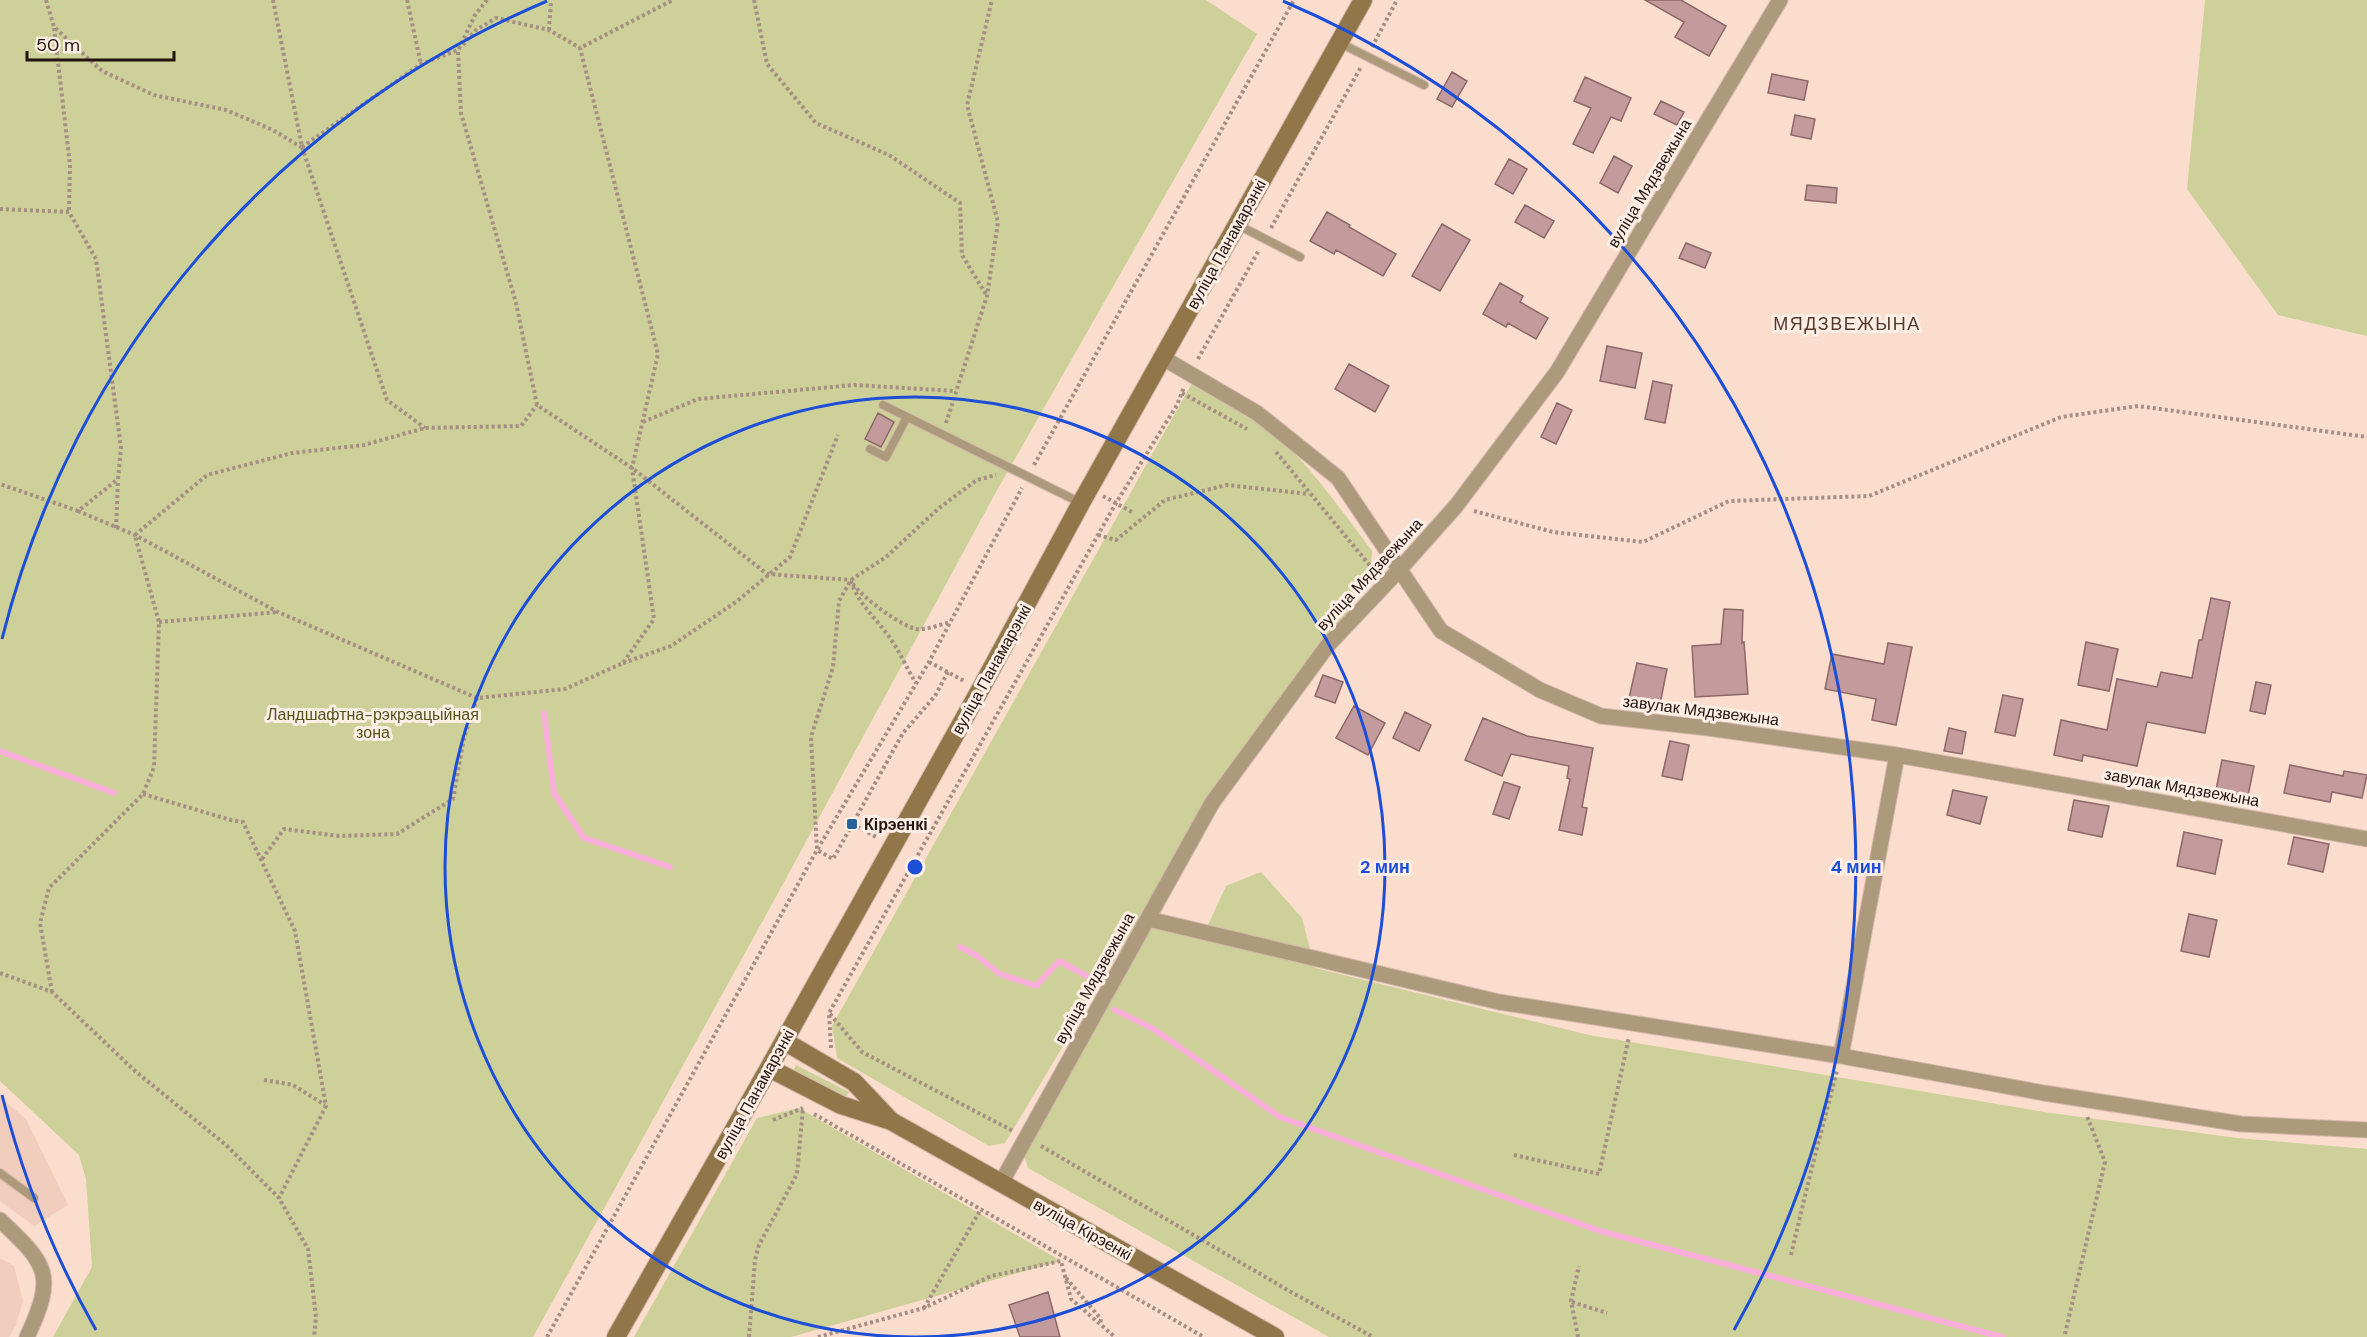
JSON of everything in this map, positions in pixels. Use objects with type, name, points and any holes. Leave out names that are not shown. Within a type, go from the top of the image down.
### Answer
[{"type":"main road","name":"вуліца Панамарэнкі","points":[[616,1337],[893,846],[1085,495],[1361,0]]},
{"type":"main road","name":"вуліца Кірэенкі","points":[[784,1041],[854,1082],[891,1121]]},
{"type":"main road","name":"вуліца Кірэенкі","points":[[769,1068],[841,1105],[891,1121],[1275,1337]]},
{"type":"street","name":"вуліца Мядзвежына","points":[[1000,1183],[1212,803],[1328,645],[1456,506],[1557,372],[1780,0]]},
{"type":"street","name":"завулак Мядзвежына","points":[[1163,358],[1257,413],[1338,478],[1441,631],[1540,690],[1601,716],[1708,728],[1897,755],[2367,839]]},
{"type":"street","points":[[1841,1056],[1897,755]]},
{"type":"street","points":[[1148,919],[1499,1002],[1841,1056],[2080,1099],[2241,1124],[2367,1130]]},
{"type":"street","points":[[0,1220],[33,1251],[45,1278],[42,1306],[27,1337]]},
{"type":"lane","points":[[1339,42],[1424,85]]},
{"type":"lane","points":[[1237,224],[1300,257]]},
{"type":"lane","points":[[883,405],[1028,477],[1085,495]]},
{"type":"lane","points":[[870,448],[886,457],[907,417]]},
{"type":"lane","points":[[0,1173],[34,1198]]},
{"type":"path","points":[[46,0],[54,27],[70,165],[69,212],[96,259],[121,448],[116,528]]},
{"type":"path","points":[[273,0],[302,147],[387,400],[425,428]]},
{"type":"path","points":[[407,0],[421,64]]},
{"type":"path","points":[[487,0],[475,15],[458,51],[461,113],[516,303],[537,405],[632,468],[766,574],[851,580]]},
{"type":"path","points":[[549,30],[551,0]]},
{"type":"path","points":[[580,48],[673,0]]},
{"type":"path","points":[[754,0],[767,64],[816,123],[889,155],[960,204],[962,255],[987,296]]},
{"type":"path","points":[[942,435],[987,296],[998,222],[967,105],[992,0]]},
{"type":"path","points":[[547,1337],[817,850],[916,683],[1294,0]]},
{"type":"path","points":[[831,1052],[829,1013],[1116,503],[1177,405],[1190,373],[1397,0]]},
{"type":"path","points":[[302,147],[421,64],[458,51],[476,30],[496,18],[549,30],[580,48],[658,354],[632,468],[654,619],[622,663]]},
{"type":"path","points":[[54,27],[102,71],[154,95],[226,110],[273,130],[302,147]]},
{"type":"path","points":[[0,209],[69,212]]},
{"type":"path","points":[[643,422],[698,399],[854,385],[956,391]]},
{"type":"path","points":[[1182,393],[1257,435]]},
{"type":"path","points":[[135,535],[207,475],[292,453],[364,445],[425,428],[520,426],[537,405]]},
{"type":"path","points":[[1456,506],[1553,532],[1644,542],[1728,501],[1869,496],[2061,417],[2138,406],[2367,437]]},
{"type":"path","points":[[0,484],[78,511],[135,535],[278,612],[477,698],[565,689],[622,663],[671,646],[736,602],[766,574],[790,557],[837,435]]},
{"type":"path","points":[[1273,449],[1385,584]]},
{"type":"path","points":[[817,850],[811,737],[834,667],[839,601],[851,580],[886,557],[939,508],[977,480],[1015,470]]},
{"type":"path","points":[[78,511],[118,480]]},
{"type":"path","points":[[1098,535],[1116,540],[1165,500],[1227,485],[1310,494]]},
{"type":"path","points":[[1085,495],[1116,503],[1132,512]]},
{"type":"path","points":[[52,993],[40,923],[49,888],[143,794],[154,767],[159,622],[135,535]]},
{"type":"path","points":[[851,580],[857,590],[882,610],[915,629],[931,628],[950,622]]},
{"type":"path","points":[[851,580],[858,599],[875,617],[892,641],[916,683]]},
{"type":"path","points":[[159,622],[278,612]]},
{"type":"path","points":[[817,850],[833,859],[903,733],[935,696],[948,672]]},
{"type":"path","points":[[262,859],[284,829],[339,836],[397,834],[453,799],[464,738],[477,698]]},
{"type":"path","points":[[143,794],[243,822],[295,931],[326,1106],[279,1198]]},
{"type":"path","points":[[852,824],[893,846]]},
{"type":"path","points":[[0,973],[52,993],[135,1071],[226,1145],[279,1198],[308,1249],[316,1317],[314,1337]]},
{"type":"path","points":[[829,1013],[862,1052],[1026,1137],[1291,1292],[1373,1337]]},
{"type":"path","points":[[1515,1155],[1599,1174],[1632,1024]]},
{"type":"path","points":[[1791,1256],[1841,1056]]},
{"type":"path","points":[[264,1080],[293,1085],[326,1106]]},
{"type":"path","points":[[2065,1334],[2105,1162],[2080,1099]]},
{"type":"path","points":[[773,1120],[803,1108]]},
{"type":"path","points":[[803,1108],[981,1209],[1062,1259],[1204,1337]]},
{"type":"path","points":[[749,1337],[754,1260],[759,1245],[797,1174],[803,1108]]},
{"type":"path","points":[[924,1308],[981,1209]]},
{"type":"path","points":[[1062,1259],[1071,1299],[1115,1337]]},
{"type":"path","points":[[818,1337],[924,1308],[991,1276],[1062,1259]]},
{"type":"path","points":[[1578,1337],[1571,1301],[1579,1266]]},
{"type":"path","points":[[1065,1276],[1101,1319],[1100,1324]]},
{"type":"path","points":[[1571,1301],[1607,1313]]},
{"type":"shaded area","points":[[0,1097],[26,1119],[68,1205],[34,1226],[0,1201]]},
{"type":"shaded area","points":[[0,1258],[14,1266],[23,1301],[16,1325],[9,1337],[0,1337]]},
{"type":"green space","name":"Ландшафтна-рэкрэацыйная зона","points":[[0,0],[1206,0],[1257,34],[996,492],[533,1337],[53,1337],[92,1267],[86,1179],[79,1155],[0,1081]]},
{"type":"green space","points":[[2205,0],[2367,0],[2367,336],[2278,315],[2187,189]]},
{"type":"green space","points":[[1192,383],[1252,416],[1306,466],[1372,551],[1370,575],[1351,597],[1347,616],[1209,802],[1005,1143],[989,1146],[837,1058],[832,1026]]},
{"type":"green space","points":[[1261,872],[1302,918],[1315,968],[1589,1035],[2044,1112],[2237,1138],[2367,1149],[2367,1337],[1329,1337],[1028,1168],[1023,1152],[1151,928],[1201,940],[1226,886]]},
{"type":"green space","points":[[796,1065],[849,1092],[845,1100],[792,1073]]},
{"type":"green space","points":[[799,1108],[1061,1261],[791,1337],[634,1337],[757,1118]]},
{"type":"building","points":[[1645,0],[1681,0],[1726,26],[1709,56],[1675,37],[1684,22]]},
{"type":"building","points":[[1452,72],[1467,81],[1452,107],[1437,99]]},
{"type":"building","points":[[1772,74],[1808,81],[1804,100],[1768,93]]},
{"type":"building","points":[[1585,77],[1631,98],[1621,121],[1611,117],[1593,153],[1573,144],[1591,108],[1574,101]]},
{"type":"building","points":[[1661,101],[1684,112],[1677,125],[1654,114]]},
{"type":"building","points":[[1795,115],[1815,119],[1811,139],[1791,135]]},
{"type":"building","points":[[1614,156],[1632,166],[1618,193],[1600,183]]},
{"type":"building","points":[[1509,159],[1527,169],[1513,194],[1495,184]]},
{"type":"building","points":[[1807,185],[1837,188],[1836,203],[1805,200]]},
{"type":"building","points":[[1525,205],[1554,221],[1544,238],[1515,222]]},
{"type":"building","points":[[1327,212],[1396,254],[1383,276],[1336,250],[1334,254],[1310,241]]},
{"type":"building","points":[[1442,224],[1470,240],[1440,291],[1412,276]]},
{"type":"building","points":[[1686,243],[1711,253],[1705,268],[1679,258]]},
{"type":"building","points":[[1500,283],[1523,296],[1520,302],[1548,318],[1536,339],[1508,323],[1506,327],[1483,314]]},
{"type":"building","points":[[1607,346],[1642,353],[1635,388],[1600,381]]},
{"type":"building","points":[[1349,364],[1389,386],[1375,412],[1335,389]]},
{"type":"building","points":[[1653,381],[1672,385],[1665,423],[1645,419]]},
{"type":"building","points":[[1557,403],[1572,410],[1556,444],[1541,437]]},
{"type":"building","points":[[878,413],[894,422],[881,447],[865,439]]},
{"type":"building","points":[[2211,598],[2230,602],[2205,733],[2147,722],[2137,766],[2083,755],[2082,761],[2054,755],[2061,720],[2107,730],[2117,679],[2157,687],[2161,672],[2192,678],[2199,640],[2202,640]]},
{"type":"building","points":[[1724,609],[1743,610],[1742,643],[1744,642],[1748,694],[1695,697],[1692,646],[1721,644]]},
{"type":"building","points":[[2086,642],[2118,649],[2109,691],[2078,685]]},
{"type":"building","points":[[1888,643],[1912,647],[1896,725],[1872,720],[1876,699],[1825,689],[1832,654],[1884,664]]},
{"type":"building","points":[[1637,663],[1667,669],[1660,704],[1629,698]]},
{"type":"building","points":[[1323,675],[1343,682],[1335,703],[1315,696]]},
{"type":"building","points":[[2256,682],[2271,685],[2265,714],[2250,711]]},
{"type":"building","points":[[2003,695],[2023,699],[2015,736],[1995,732]]},
{"type":"building","points":[[1354,706],[1385,723],[1368,755],[1336,738]]},
{"type":"building","points":[[1405,712],[1431,725],[1419,751],[1393,738]]},
{"type":"building","points":[[1483,718],[1527,736],[1593,748],[1582,807],[1587,808],[1582,835],[1559,830],[1570,779],[1567,778],[1569,766],[1511,754],[1502,776],[1465,760]]},
{"type":"building","points":[[1949,728],[1966,732],[1962,754],[1944,751]]},
{"type":"building","points":[[1670,741],[1689,745],[1682,780],[1662,776]]},
{"type":"building","points":[[2222,760],[2254,766],[2248,796],[2216,790]]},
{"type":"building","points":[[2290,765],[2343,776],[2344,771],[2367,775],[2362,798],[2332,792],[2330,802],[2284,793]]},
{"type":"building","points":[[1504,782],[1520,787],[1509,819],[1493,814]]},
{"type":"building","points":[[1953,790],[1987,797],[1980,824],[1947,815]]},
{"type":"building","points":[[2074,800],[2109,806],[2102,837],[2068,830]]},
{"type":"building","points":[[2184,832],[2222,840],[2215,874],[2177,866]]},
{"type":"building","points":[[2294,837],[2329,844],[2323,872],[2288,864]]},
{"type":"building","points":[[2189,914],[2217,920],[2209,957],[2181,951]]},
{"type":"building","points":[[1048,1292],[1060,1337],[1020,1337],[1009,1305]]},
{"type":"waterway","points":[[544,713],[554,793],[584,838],[670,867]]},
{"type":"waterway","points":[[0,751],[114,793]]},
{"type":"waterway","points":[[960,947],[976,955],[1000,974],[1036,986],[1059,961],[1087,976]]},
{"type":"waterway","points":[[1115,1010],[1152,1028],[1280,1117],[1600,1231],[2002,1337]]},
{"type":"place","name":"Кірэенкі","points":[[852,824]]},
{"type":"district","name":"МЯДЗВЕЖЫНА","points":[[1847,324]]}]
